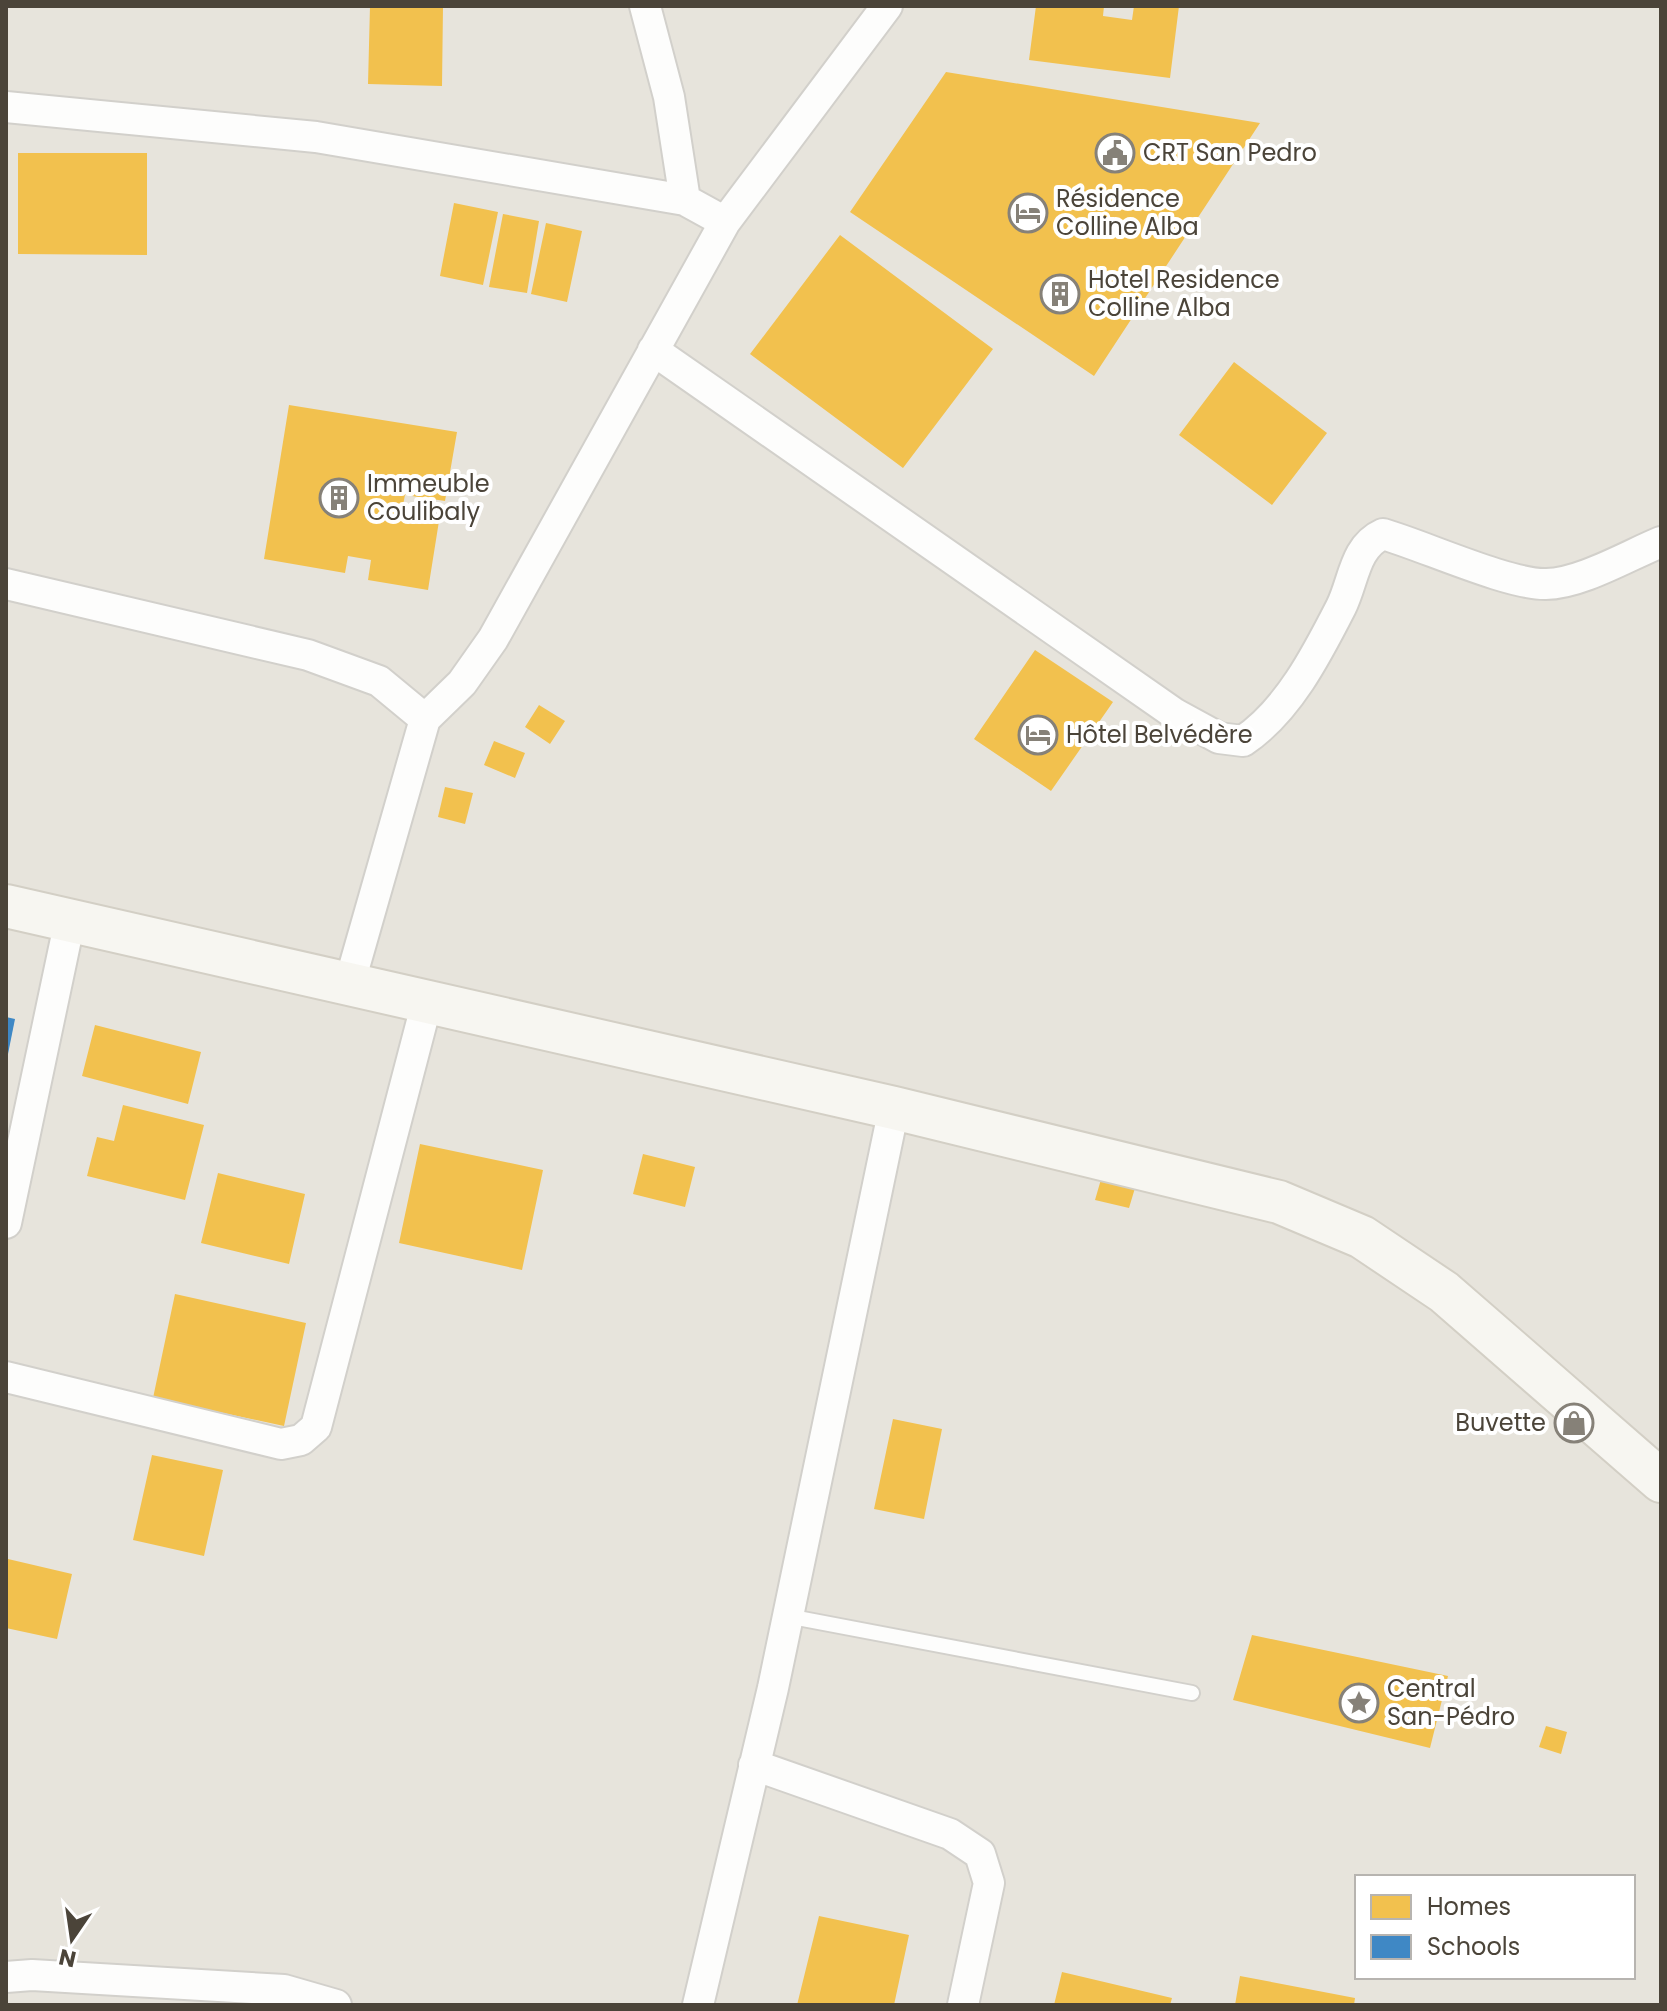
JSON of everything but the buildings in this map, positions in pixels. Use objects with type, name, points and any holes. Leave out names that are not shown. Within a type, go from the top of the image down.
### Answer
[{"type":"street","points":[[645,6],[669,97],[685,200]]},
{"type":"street","points":[[349,985],[425,719],[462,683],[493,639],[725,222],[887,6]]},
{"type":"street","points":[[6,107],[316,137],[685,200],[725,222]]},
{"type":"street","points":[[653,350],[1175,714],[1219,738],[1243,741],[1262,728],[1296,684],[1343,604],[1362,550],[1370,540],[1383,534],[1517,580],[1547,585],[1574,578],[1661,542]]},
{"type":"street","points":[[6,584],[308,655],[379,681],[425,719]]},
{"type":"street","points":[[6,906],[894,1108],[1279,1202],[1362,1237],[1444,1292],[1661,1481]]},
{"type":"street","points":[[6,1223],[70,920]]},
{"type":"street","points":[[6,1377],[281,1444],[301,1440],[316,1427],[427,1002]]},
{"type":"street","points":[[698,2005],[787,1616],[894,1108]]},
{"type":"street","points":[[754,1765],[950,1834],[980,1854],[989,1883],[963,2005]]},
{"type":"street","points":[[6,1977],[32,1975],[284,1990],[336,2005]]},
{"type":"lane","points":[[787,1616],[1192,1693]]},
{"type":"shaded area","points":[[6,6],[1661,6],[1661,2005],[6,2005]]},
{"type":"place","name":"CRT San Pedro","points":[[1115,153]]},
{"type":"place","name":"Résidence Colline Alba","points":[[1028,213]]},
{"type":"place","name":"Hotel Residence Colline Alba","points":[[1060,294]]},
{"type":"place","name":"Immeuble Coulibaly","points":[[339,498]]},
{"type":"place","name":"Hôtel Belvédère","points":[[1038,735]]},
{"type":"place","name":"Buvette","points":[[1574,1423]]},
{"type":"place","name":"Central San-Pédro","points":[[1359,1703]]}]
